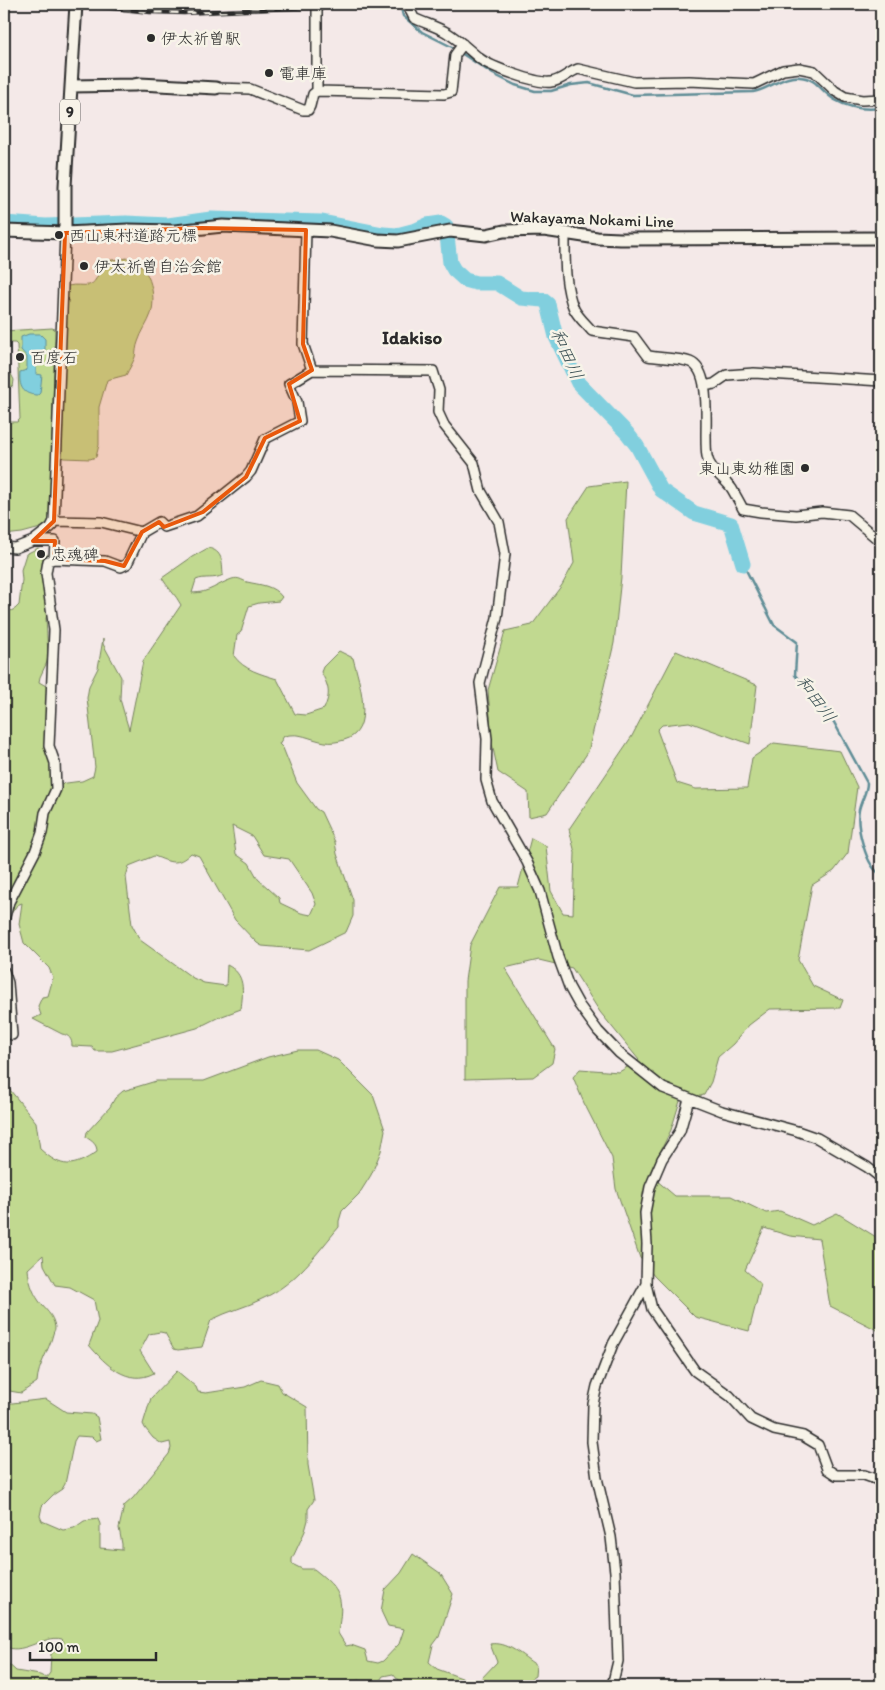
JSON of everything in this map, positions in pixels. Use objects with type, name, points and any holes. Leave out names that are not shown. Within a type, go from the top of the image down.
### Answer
[{"type":"main road","name":"9","points":[[65,228],[65,186],[76,4]]},
{"type":"main road","points":[[71,86],[140,84],[216,88]]},
{"type":"main road","name":"Wakayama Nokami Line","points":[[4,231],[65,228],[175,231],[223,226],[348,233],[378,240],[398,241],[448,231],[486,235],[504,231],[544,230],[597,238],[620,239],[881,238]]},
{"type":"street","points":[[317,4],[317,91]]},
{"type":"street","points":[[409,8],[414,18],[446,32],[480,59],[491,65],[540,82],[558,81],[578,68],[634,82],[690,81],[754,84],[783,70],[800,68],[814,71],[835,91],[845,97],[862,100],[881,99]]},
{"type":"street","points":[[216,88],[250,89],[303,110],[308,110],[312,94],[317,91],[444,94],[451,92],[455,55],[463,44]]},
{"type":"street","points":[[4,556],[15,548],[33,541],[50,528],[54,521],[65,228]]},
{"type":"street","points":[[306,230],[303,344],[312,370]]},
{"type":"street","points":[[565,233],[565,264],[570,297],[575,310],[592,331],[634,337],[648,356],[690,362],[698,368],[704,386],[707,419],[707,457],[714,470],[731,488],[743,509],[796,515],[822,512],[848,515],[881,542]]},
{"type":"street","points":[[4,920],[9,902],[35,852],[42,833],[45,813],[56,789],[55,763],[49,746],[54,630],[46,573],[48,561],[54,559],[104,561],[122,567],[127,564],[142,532],[159,522],[164,527],[197,516],[246,477],[265,439],[300,421],[296,402],[289,384],[312,370],[433,371],[439,390],[438,412],[444,424],[474,463],[482,491],[499,522],[505,554],[497,618],[480,683],[487,739],[486,780],[492,801],[528,862],[540,891],[558,957],[569,987],[579,1005],[598,1031],[620,1053],[663,1088],[722,1110],[817,1138],[867,1167],[881,1178]]},
{"type":"street","points":[[704,386],[714,384],[726,375],[754,373],[881,381]]},
{"type":"street","points":[[54,521],[84,520],[101,522],[142,532]]},
{"type":"street","points":[[33,541],[55,541],[54,559]]},
{"type":"street","points":[[4,547],[15,548]]},
{"type":"street","points":[[4,971],[8,983],[12,1014],[12,1035]]},
{"type":"street","points":[[689,1099],[680,1131],[662,1159],[650,1187],[645,1214],[647,1244],[646,1284],[652,1309],[695,1371],[730,1396],[751,1419],[774,1430],[803,1436],[818,1445],[827,1469],[836,1474],[864,1475],[881,1481]]},
{"type":"street","points":[[612,1686],[618,1660],[615,1572],[611,1537],[600,1494],[594,1451],[593,1404],[597,1386],[613,1344],[646,1284]]},
{"type":"highlighted area","points":[[202,228],[306,230],[303,344],[312,370],[289,384],[300,421],[265,438],[246,477],[203,512],[164,527],[159,522],[142,532],[124,566],[105,561],[54,559],[55,541],[33,541],[54,521],[65,233]]},
{"type":"green space","points":[[128,258],[141,266],[150,280],[153,298],[151,314],[139,338],[135,357],[126,375],[107,380],[99,407],[99,445],[96,457],[90,459],[64,458],[61,457],[68,286],[89,285],[97,278],[104,261]]},
{"type":"green space","points":[[55,329],[50,519],[48,526],[22,533],[4,535],[4,422],[17,422],[20,419],[17,345],[15,343],[4,343],[4,331]]},
{"type":"green space","points":[[5,373],[11,374],[14,380],[13,387],[8,385],[4,378]]},
{"type":"green space","points":[[626,481],[621,577],[614,643],[588,752],[547,813],[529,817],[528,792],[498,772],[492,743],[488,690],[505,631],[532,625],[562,585],[574,563],[568,518],[589,486]]},
{"type":"green space","points":[[38,548],[47,554],[54,602],[46,618],[48,656],[39,682],[46,686],[48,691],[53,761],[59,784],[82,781],[93,776],[95,767],[87,698],[89,686],[98,668],[103,639],[103,644],[121,677],[120,699],[129,730],[143,661],[181,605],[162,578],[208,548],[213,549],[219,554],[223,575],[196,580],[192,593],[204,592],[236,578],[275,590],[282,597],[279,601],[249,606],[241,632],[237,635],[234,656],[253,671],[277,679],[295,714],[306,715],[324,709],[328,699],[328,690],[321,672],[323,667],[339,651],[353,658],[359,679],[363,705],[362,717],[360,727],[354,735],[342,741],[330,742],[319,741],[300,735],[290,735],[284,736],[279,744],[283,748],[297,783],[316,809],[321,812],[335,842],[337,854],[353,900],[353,916],[346,932],[309,950],[262,946],[235,920],[199,856],[191,853],[182,860],[173,862],[154,856],[129,866],[126,877],[132,925],[140,940],[193,978],[204,983],[226,986],[227,965],[240,978],[242,1002],[241,1009],[197,1028],[112,1051],[95,1051],[92,1047],[72,1046],[71,1039],[68,1036],[33,1019],[41,1015],[38,1006],[42,997],[48,996],[53,978],[49,968],[24,943],[19,924],[22,903],[17,905],[4,924],[4,614],[19,605],[22,580],[21,570],[26,554]],"holes":[[[232,826],[252,836],[264,855],[289,859],[312,893],[316,904],[311,915],[301,913],[280,903],[279,898],[258,879],[249,863],[236,854]]]},
{"type":"green space","points":[[676,651],[757,685],[750,744],[689,722],[662,725],[657,730],[677,783],[696,789],[747,788],[752,758],[774,743],[840,751],[857,787],[848,853],[834,871],[812,885],[798,960],[813,986],[843,1000],[840,1008],[770,1009],[749,1025],[733,1044],[718,1057],[711,1082],[704,1095],[680,1101],[671,1130],[649,1174],[675,1196],[731,1196],[766,1213],[780,1211],[812,1225],[837,1213],[881,1240],[881,1332],[830,1306],[819,1239],[790,1236],[764,1228],[745,1270],[761,1284],[749,1331],[695,1317],[654,1276],[640,1258],[616,1189],[612,1158],[573,1077],[580,1069],[619,1072],[639,1060],[600,1012],[572,968],[539,960],[505,968],[555,1049],[552,1063],[533,1077],[465,1079],[465,981],[470,945],[500,887],[518,887],[531,838],[546,846],[551,891],[563,913],[573,914],[575,853],[569,829],[632,736]]},
{"type":"green space","points":[[298,1050],[316,1050],[338,1060],[373,1095],[385,1130],[381,1151],[371,1175],[359,1194],[342,1211],[339,1227],[314,1257],[296,1276],[276,1292],[211,1320],[202,1347],[178,1350],[174,1349],[165,1333],[149,1334],[140,1351],[154,1373],[144,1377],[135,1377],[126,1375],[110,1366],[89,1345],[98,1321],[94,1300],[70,1287],[55,1285],[44,1265],[43,1255],[28,1269],[28,1273],[34,1293],[52,1319],[55,1330],[39,1370],[37,1382],[21,1393],[4,1390],[4,1089],[10,1090],[36,1122],[40,1149],[55,1160],[68,1164],[81,1161],[97,1152],[93,1142],[86,1137],[87,1132],[123,1091],[156,1081],[204,1081],[268,1057]]},
{"type":"green space","points":[[177,1371],[196,1387],[198,1392],[206,1393],[245,1387],[261,1380],[278,1384],[282,1392],[307,1407],[308,1465],[314,1500],[308,1509],[305,1531],[292,1559],[292,1564],[302,1569],[314,1569],[335,1589],[339,1596],[341,1611],[338,1633],[346,1646],[351,1645],[365,1650],[368,1661],[378,1663],[383,1661],[399,1644],[404,1629],[388,1626],[381,1611],[385,1590],[401,1573],[413,1554],[440,1573],[453,1594],[439,1637],[433,1645],[429,1662],[437,1669],[470,1681],[480,1680],[497,1662],[490,1644],[497,1644],[509,1647],[536,1665],[535,1676],[523,1684],[502,1681],[500,1686],[403,1686],[393,1674],[383,1676],[376,1686],[364,1686],[359,1680],[349,1682],[344,1686],[4,1686],[4,1660],[16,1671],[40,1675],[46,1678],[50,1673],[51,1654],[64,1642],[62,1639],[55,1638],[17,1649],[4,1645],[4,1442],[9,1425],[4,1422],[4,1404],[46,1399],[66,1412],[92,1414],[97,1417],[101,1439],[96,1441],[92,1437],[77,1436],[74,1441],[65,1484],[62,1489],[42,1506],[40,1516],[42,1521],[63,1530],[74,1528],[84,1521],[98,1519],[100,1524],[100,1548],[122,1550],[119,1528],[124,1506],[133,1498],[169,1454],[171,1448],[170,1442],[162,1444],[153,1438],[143,1424],[151,1398]]},
{"type":"water","points":[[29,334],[40,334],[45,339],[45,355],[36,356],[36,374],[42,375],[40,393],[38,395],[25,391],[20,382],[20,372],[27,370],[27,357],[21,350],[21,337]]},
{"type":"waterway","points":[[400,4],[403,16],[422,32],[456,49]]},
{"type":"waterway","points":[[461,53],[493,74],[515,85],[535,91],[551,91],[571,85],[589,83],[633,95],[753,92],[788,78],[800,77],[811,80],[830,97],[846,105],[869,109],[881,108]]},
{"type":"waterway","name":"和田川","points":[[4,223],[46,226],[126,223],[168,225],[211,219],[322,222],[397,235],[427,225],[441,223],[446,226],[450,263],[454,270],[465,280],[476,283],[497,283],[521,298],[543,300],[548,304],[556,337],[578,383],[627,433],[637,446],[661,490],[694,513],[731,524],[743,564]]},
{"type":"waterway","name":"和田川","points":[[743,564],[774,625],[797,642],[795,675],[806,689],[818,698],[830,715],[867,783],[859,810],[859,826],[863,846],[871,864],[881,874]]},
{"type":"railway","points":[[75,4],[150,12],[184,13],[371,4]]},
{"type":"place","name":"伊太祈曽駅","points":[[151,38]]},
{"type":"place","name":"電車庫","points":[[269,73]]},
{"type":"place","name":"西山東村道路元標","points":[[59,235]]},
{"type":"place","name":"伊太祈曽自治会館","points":[[84,266]]},
{"type":"place","name":"百度石","points":[[20,357]]},
{"type":"place","name":"東山東幼稚園","points":[[805,468]]},
{"type":"place","name":"忠魂碑","points":[[41,554]]},
{"type":"district","name":"Idakiso","points":[[412,337]]}]
